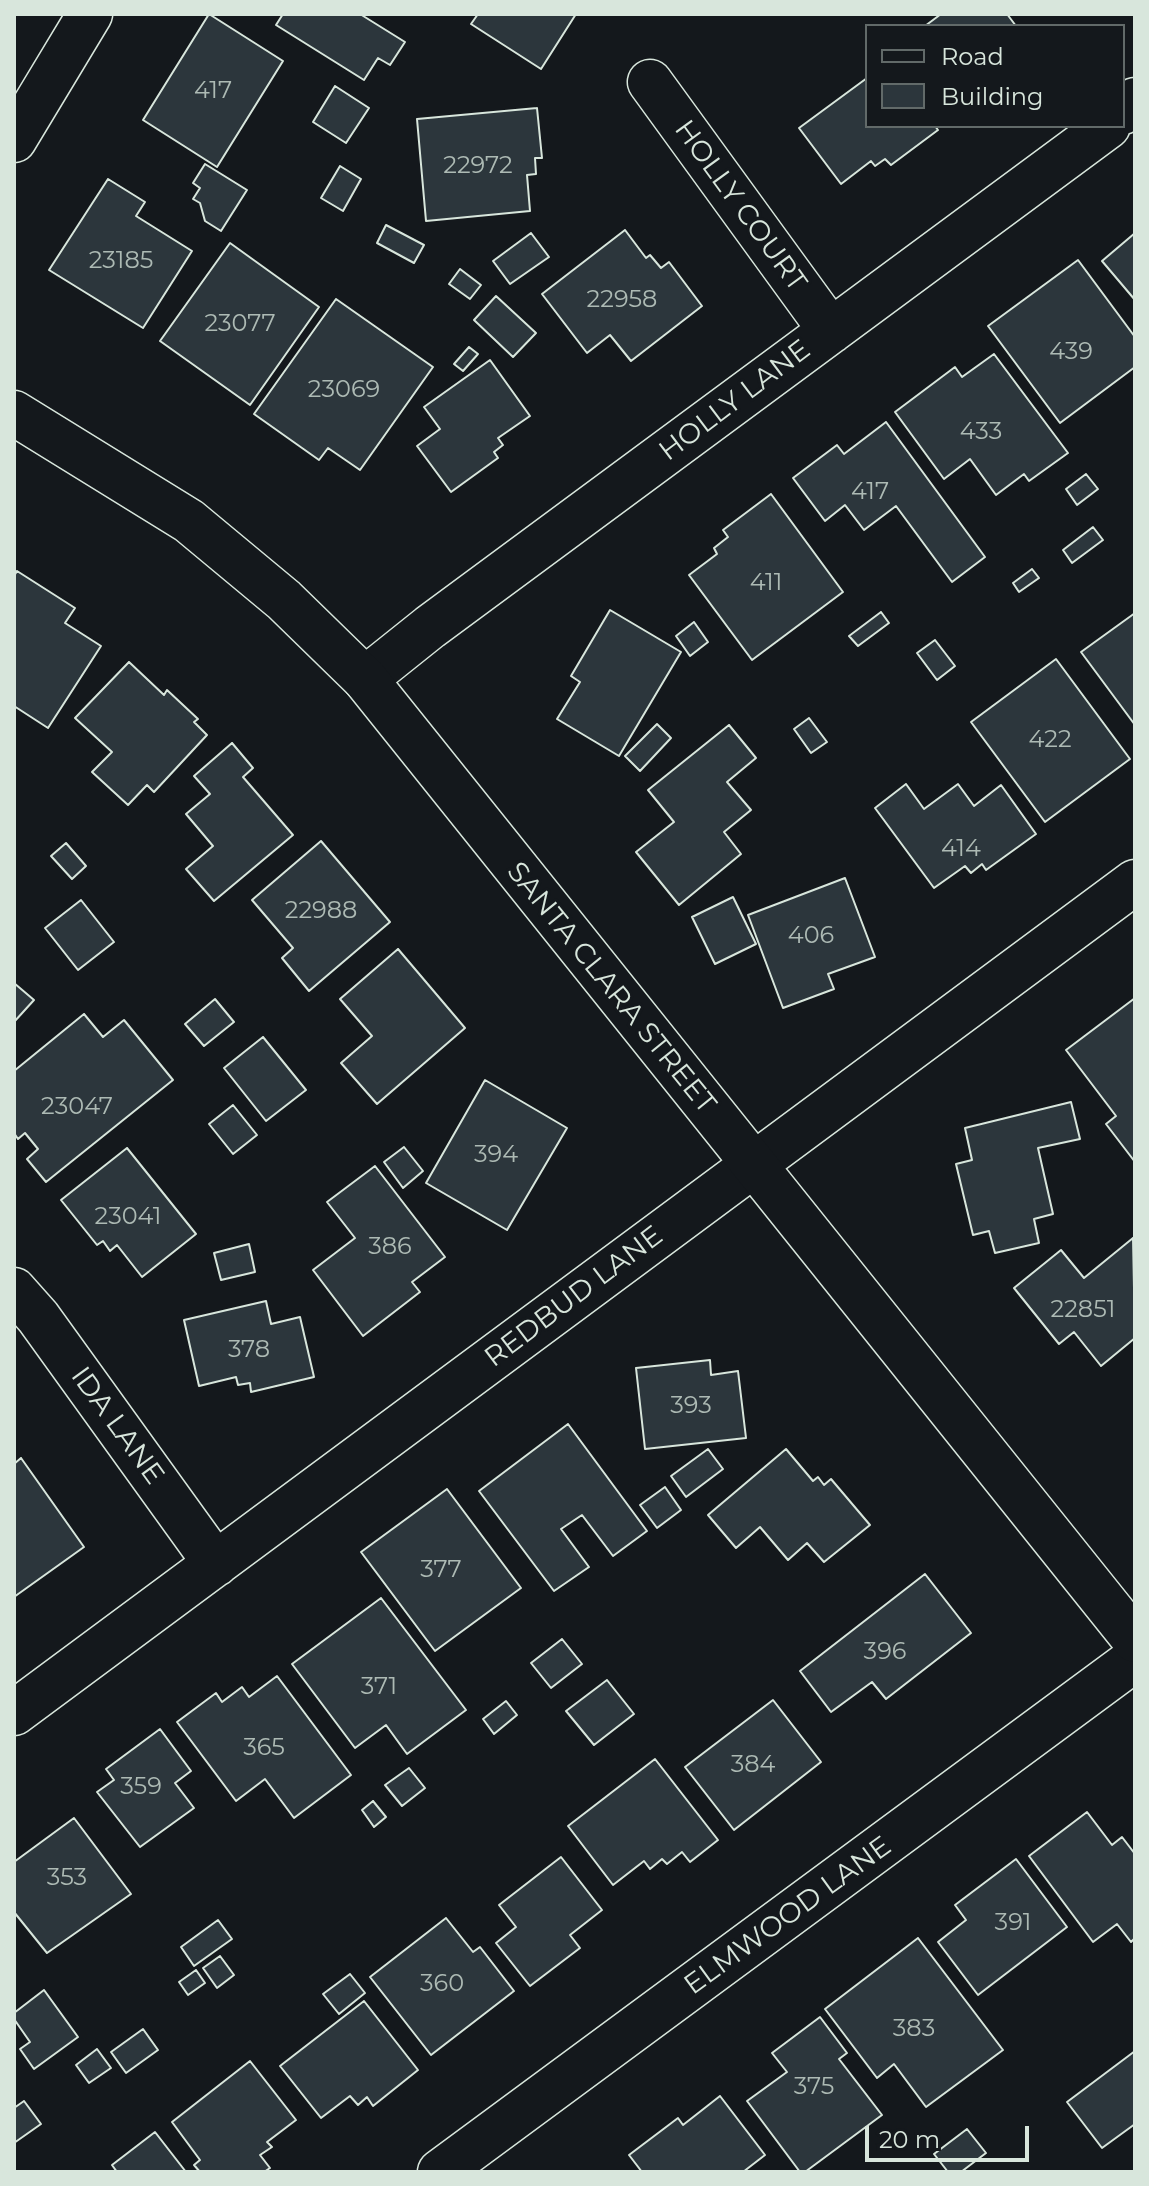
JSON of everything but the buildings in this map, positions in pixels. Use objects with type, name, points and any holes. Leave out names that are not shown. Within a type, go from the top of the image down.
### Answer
[{"type":"street","points":[[14,140],[90,14]]},
{"type":"street","name":"HOLLY COURT","points":[[650,82],[831,331]]},
{"type":"street","name":"HOLLY LANE","points":[[365,679],[1105,128]]},
{"type":"street","name":"SANTA CLARA STREET","points":[[14,413],[189,521],[284,600],[365,679],[752,1166],[1135,1640]]},
{"type":"street","name":"REDBUD LANE","points":[[14,1713],[1135,882]]},
{"type":"street","name":"IDA LANE","points":[[14,1290],[38,1317],[216,1564]]},
{"type":"street","name":"ELMWOOD LANE","points":[[440,2172],[1135,1659]]}]
